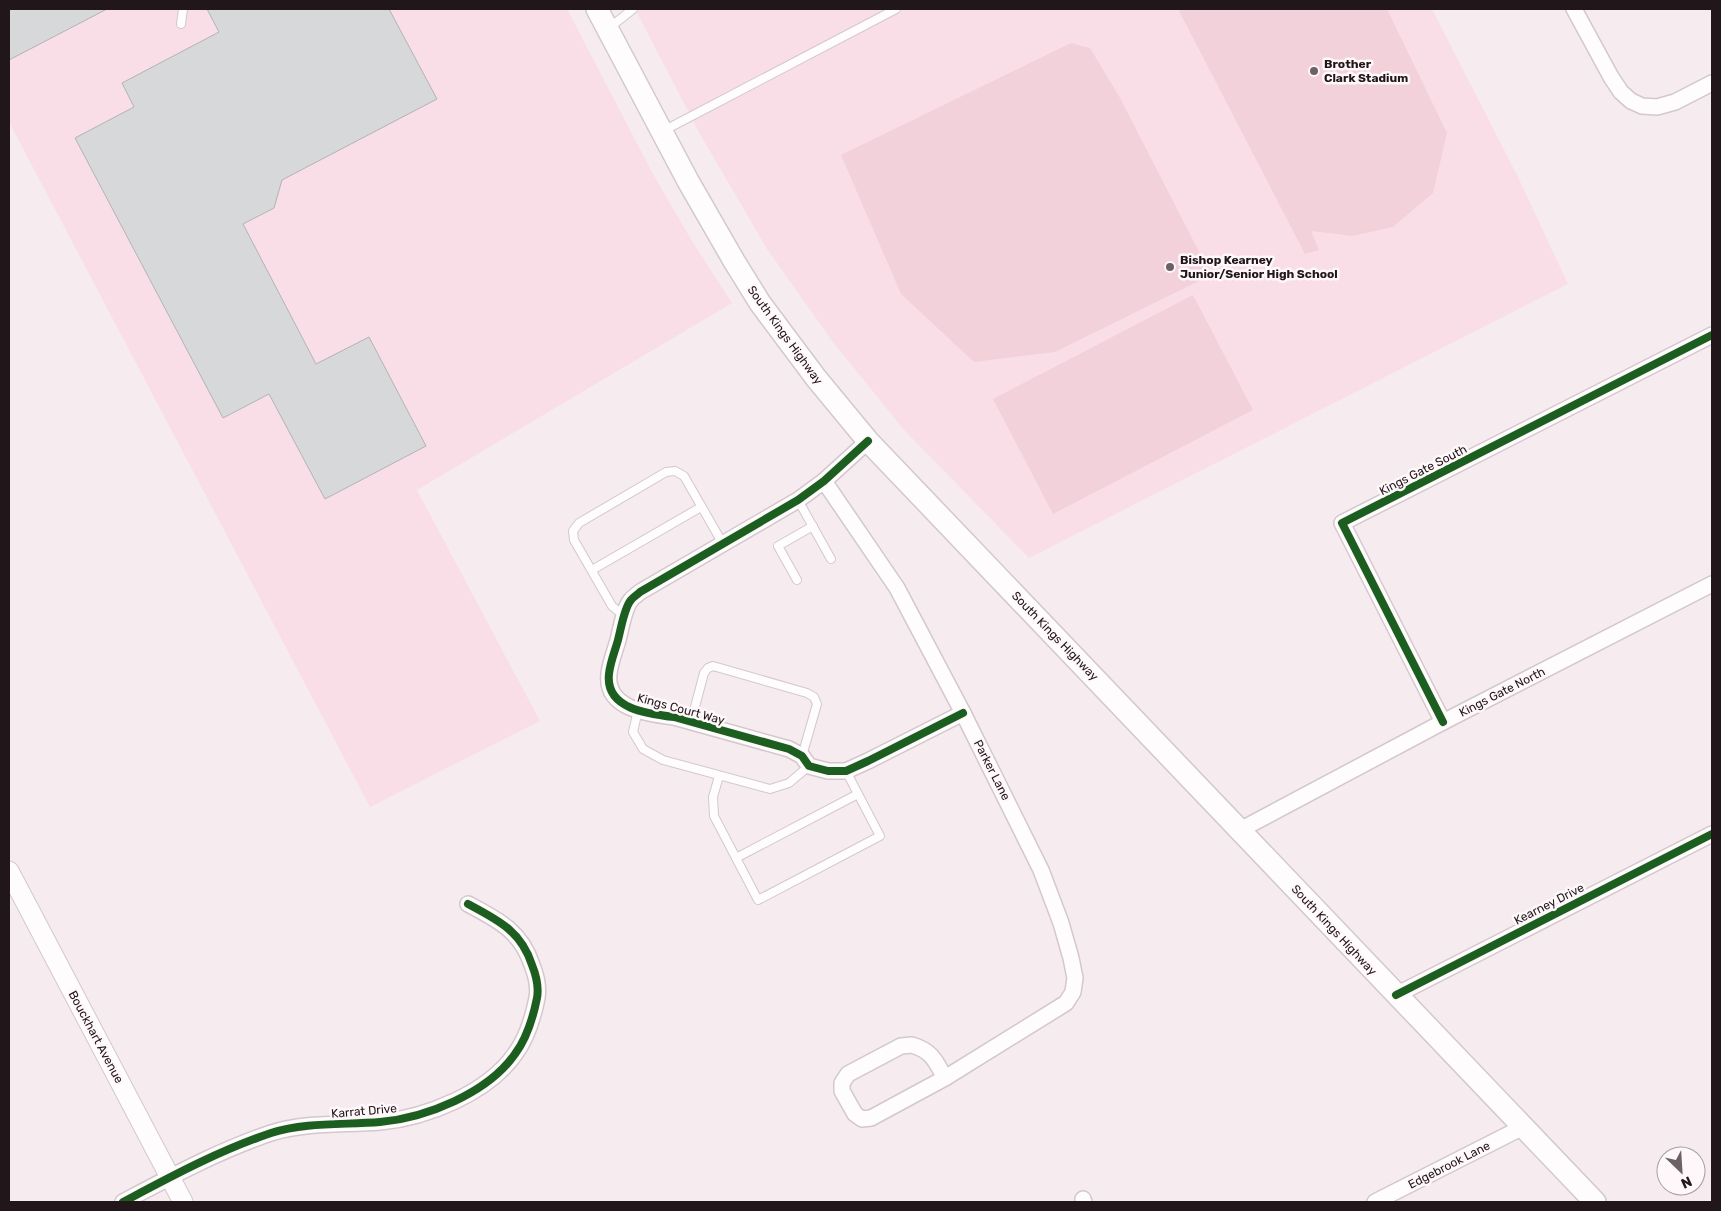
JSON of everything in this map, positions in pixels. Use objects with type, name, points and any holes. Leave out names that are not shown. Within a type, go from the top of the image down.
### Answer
[{"type":"main road","name":"South Kings Highway","points":[[597,9],[661,132],[710,220],[760,303],[816,378],[868,441],[1595,1202]]},
{"type":"street","points":[[1574,9],[1611,77],[1621,92],[1631,101],[1642,106],[1657,108],[1675,102],[1712,83]]},
{"type":"street","name":"Kings Gate South","points":[[1443,722],[1342,523],[1712,335]]},
{"type":"street","points":[[824,481],[868,441]]},
{"type":"street","name":"Kings Court Way","points":[[824,481],[798,500],[640,592],[630,600],[609,674],[610,692],[620,703],[638,710],[674,717],[789,749],[805,761],[828,771],[846,771],[963,713]]},
{"type":"street","name":"Parker Lane","points":[[824,481],[897,588],[963,713],[1041,870],[1061,923],[1075,978],[1073,992],[1066,1003],[977,1060],[945,1078],[871,1118],[862,1119],[855,1114],[842,1091],[842,1083],[848,1074],[901,1046],[912,1045],[924,1048],[934,1058],[945,1078]]},
{"type":"street","name":"Kings Gate North","points":[[1240,830],[1443,722],[1712,584]]},
{"type":"street","name":"Kearney Drive","points":[[1396,995],[1712,834]]},
{"type":"street","name":"Bouckhart Avenue","points":[[9,871],[183,1202]]},
{"type":"street","name":"Karrat Drive","points":[[124,1202],[201,1160],[273,1133],[294,1128],[403,1120],[453,1102],[496,1074],[515,1055],[526,1035],[538,994],[536,976],[529,955],[517,936],[501,921],[468,904]]},
{"type":"street","name":"Edgebrook Lane","points":[[1375,1202],[1523,1127]]},
{"type":"lane","points":[[181,24],[183,9]]},
{"type":"lane","points":[[608,29],[633,9]]},
{"type":"lane","points":[[661,132],[896,9]]},
{"type":"lane","points":[[624,616],[612,606],[574,540],[573,531],[580,523],[666,472],[675,471],[684,476],[723,544]]},
{"type":"lane","points":[[798,500],[831,559]]},
{"type":"lane","points":[[592,570],[701,507]]},
{"type":"lane","points":[[797,580],[778,546],[813,526]]},
{"type":"lane","points":[[638,710],[633,732],[643,749],[663,760],[770,789],[789,783],[805,761],[817,704],[814,697],[807,693],[713,666],[704,673],[691,722]]},
{"type":"lane","points":[[719,776],[713,797],[714,816],[758,900],[880,836],[846,771]]},
{"type":"lane","points":[[736,858],[858,794]]},
{"type":"shaded area","points":[[9,9],[567,9],[653,174],[692,241],[732,303],[417,490],[540,721],[370,807],[9,122]]},
{"type":"shaded area","name":"Bishop Kearney Junior/Senior High School","points":[[635,9],[1432,9],[1518,177],[1568,284],[1029,558],[905,431],[832,341],[767,249],[701,136]]},
{"type":"shaded area","name":"Brother Clark Stadium","points":[[1178,9],[1387,9],[1447,133],[1433,193],[1393,227],[1353,236],[1311,231],[1319,250],[1305,254]]},
{"type":"shaded area","points":[[1071,43],[1090,48],[1120,98],[1211,275],[1055,352],[974,362],[901,294],[841,155]]},
{"type":"shaded area","points":[[1193,295],[1253,410],[1053,514],[993,399]]},
{"type":"building","points":[[9,9],[107,9],[9,60]]},
{"type":"building","points":[[207,9],[389,9],[437,99],[282,180],[274,208],[243,224],[316,364],[369,337],[426,446],[325,499],[269,394],[223,418],[75,138],[134,107],[122,83],[219,32]]},
{"type":"cycle path","points":[[1443,722],[1342,523],[1712,335]]},
{"type":"cycle path","points":[[868,441],[824,481],[798,500],[640,592],[633,598],[625,613],[611,661],[610,686],[614,695],[630,708],[674,717],[789,749],[802,756],[809,766],[828,771],[846,771],[963,713]]},
{"type":"cycle path","points":[[1396,995],[1712,834]]},
{"type":"cycle path","points":[[123,1202],[177,1173],[271,1133],[297,1127],[398,1120],[436,1109],[455,1101],[489,1081],[515,1054],[523,1041],[534,1013],[538,994],[537,985],[535,973],[522,943],[499,921],[468,904]]},
{"type":"place","name":"Brother Clark Stadium","points":[[1314,71]]},
{"type":"place","name":"Bishop Kearney Junior/Senior High School","points":[[1170,267]]}]
